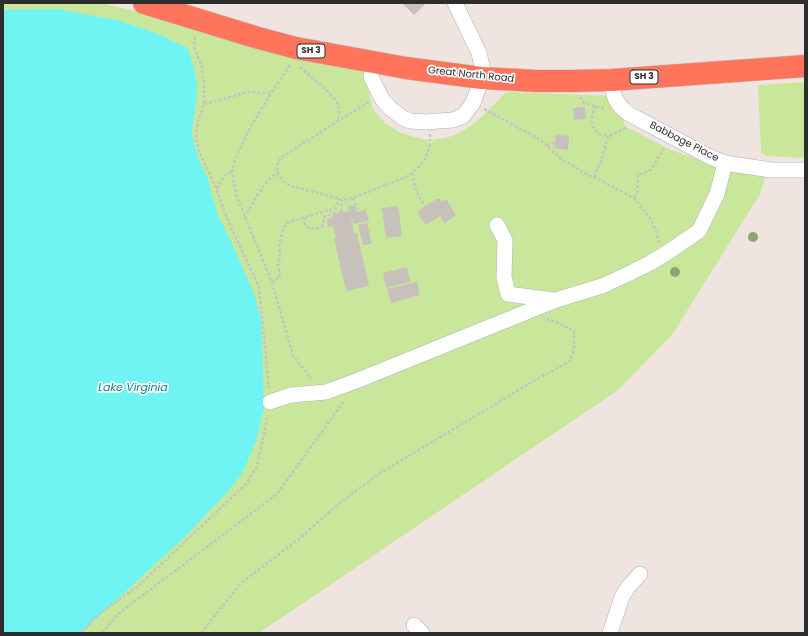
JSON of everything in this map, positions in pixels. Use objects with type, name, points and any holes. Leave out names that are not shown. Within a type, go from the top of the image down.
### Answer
[{"type":"highway","name":"Great North Road","points":[[144,3],[255,37],[294,55],[373,62],[482,78],[537,81],[612,80],[805,66]]},
{"type":"street","points":[[373,62],[371,77],[382,99],[390,109],[403,118],[410,121],[425,122],[453,120],[464,116],[473,103],[482,78],[482,66],[479,53],[455,3]]},
{"type":"street","name":"Babbage Place","points":[[612,80],[613,91],[616,99],[620,106],[629,114],[711,150],[725,163],[771,170],[805,170]]},
{"type":"street","points":[[270,402],[291,395],[326,392],[521,315],[554,300],[602,286],[650,263],[699,231],[717,194],[725,163]]},
{"type":"street","points":[[497,225],[505,240],[504,276],[508,294],[554,300]]},
{"type":"street","points":[[610,633],[622,597],[628,587],[640,574]]},
{"type":"path","points":[[82,633],[95,617],[137,588],[246,484],[257,466],[270,402],[260,287],[226,216],[217,190],[200,154],[196,137],[198,121],[204,104],[204,86],[202,68],[194,47],[195,37]]},
{"type":"path","points":[[294,55],[250,128],[238,151],[232,172],[236,195],[272,282],[293,356],[309,377],[326,392]]},
{"type":"path","points":[[294,55],[298,65],[337,102],[339,109],[338,121]]},
{"type":"path","points":[[378,90],[376,98],[282,157],[278,162],[278,174],[283,181],[291,186],[334,197],[340,200],[353,198],[406,177],[413,172],[422,164],[429,148],[430,139]]},
{"type":"path","points":[[204,104],[248,92],[271,93]]},
{"type":"path","points":[[473,103],[541,140],[562,161],[571,164],[582,172],[595,177],[634,198],[650,218],[659,242]]},
{"type":"path","points":[[595,106],[592,121],[598,134],[608,136],[631,125]]},
{"type":"path","points":[[595,177],[608,136]]},
{"type":"path","points":[[547,146],[555,142]]},
{"type":"path","points":[[634,198],[637,194],[638,175],[651,170],[666,144]]},
{"type":"path","points":[[217,190],[223,177],[232,172]]},
{"type":"path","points":[[245,218],[268,181],[278,172]]},
{"type":"path","points":[[413,172],[414,185],[425,207]]},
{"type":"path","points":[[353,198],[358,212]]},
{"type":"path","points":[[272,282],[280,276],[278,265],[280,246],[284,227],[287,223],[292,220],[336,208],[340,200]]},
{"type":"path","points":[[304,217],[306,226],[312,229],[320,227],[323,224],[324,216],[342,212],[340,200]]},
{"type":"path","points":[[201,633],[242,582],[299,539],[335,507],[371,480],[438,438],[570,361],[574,348],[574,331],[556,322],[521,315]]},
{"type":"path","points":[[102,633],[118,614],[277,494],[329,422],[356,381]]},
{"type":"green space","points":[[3,3],[100,3],[179,21],[364,69],[373,109],[385,123],[401,133],[428,140],[429,143],[432,143],[433,139],[452,136],[475,123],[506,92],[616,96],[625,126],[671,150],[694,158],[767,172],[760,194],[672,335],[618,390],[259,633],[3,633]]},
{"type":"green space","points":[[805,82],[805,158],[767,156],[761,153],[758,85]]},
{"type":"water","name":"Lake Virginia","points":[[56,9],[118,20],[151,31],[188,48],[197,85],[197,98],[192,135],[198,158],[207,177],[218,216],[254,293],[261,319],[264,409],[256,441],[242,474],[229,490],[189,533],[82,633],[3,633],[3,10]]},
{"type":"building","points":[[402,3],[426,3],[414,15]]},
{"type":"building","points":[[585,107],[586,119],[574,120],[573,108]]},
{"type":"building","points":[[556,135],[569,136],[568,150],[554,148]]},
{"type":"building","points":[[436,199],[440,199],[441,202],[446,199],[456,215],[445,223],[440,216],[426,225],[417,212]]},
{"type":"building","points":[[355,205],[356,212],[366,210],[369,221],[353,224],[351,218],[354,233],[357,233],[369,286],[346,291],[334,238],[336,238],[333,226],[328,227],[327,219],[332,218],[334,214],[349,211],[348,206]]},
{"type":"building","points":[[398,206],[402,236],[386,238],[382,208]]},
{"type":"building","points":[[367,223],[372,244],[363,245],[358,225]]},
{"type":"building","points":[[407,267],[410,282],[386,288],[383,273]]},
{"type":"building","points":[[417,282],[420,295],[391,303],[387,289]]}]
